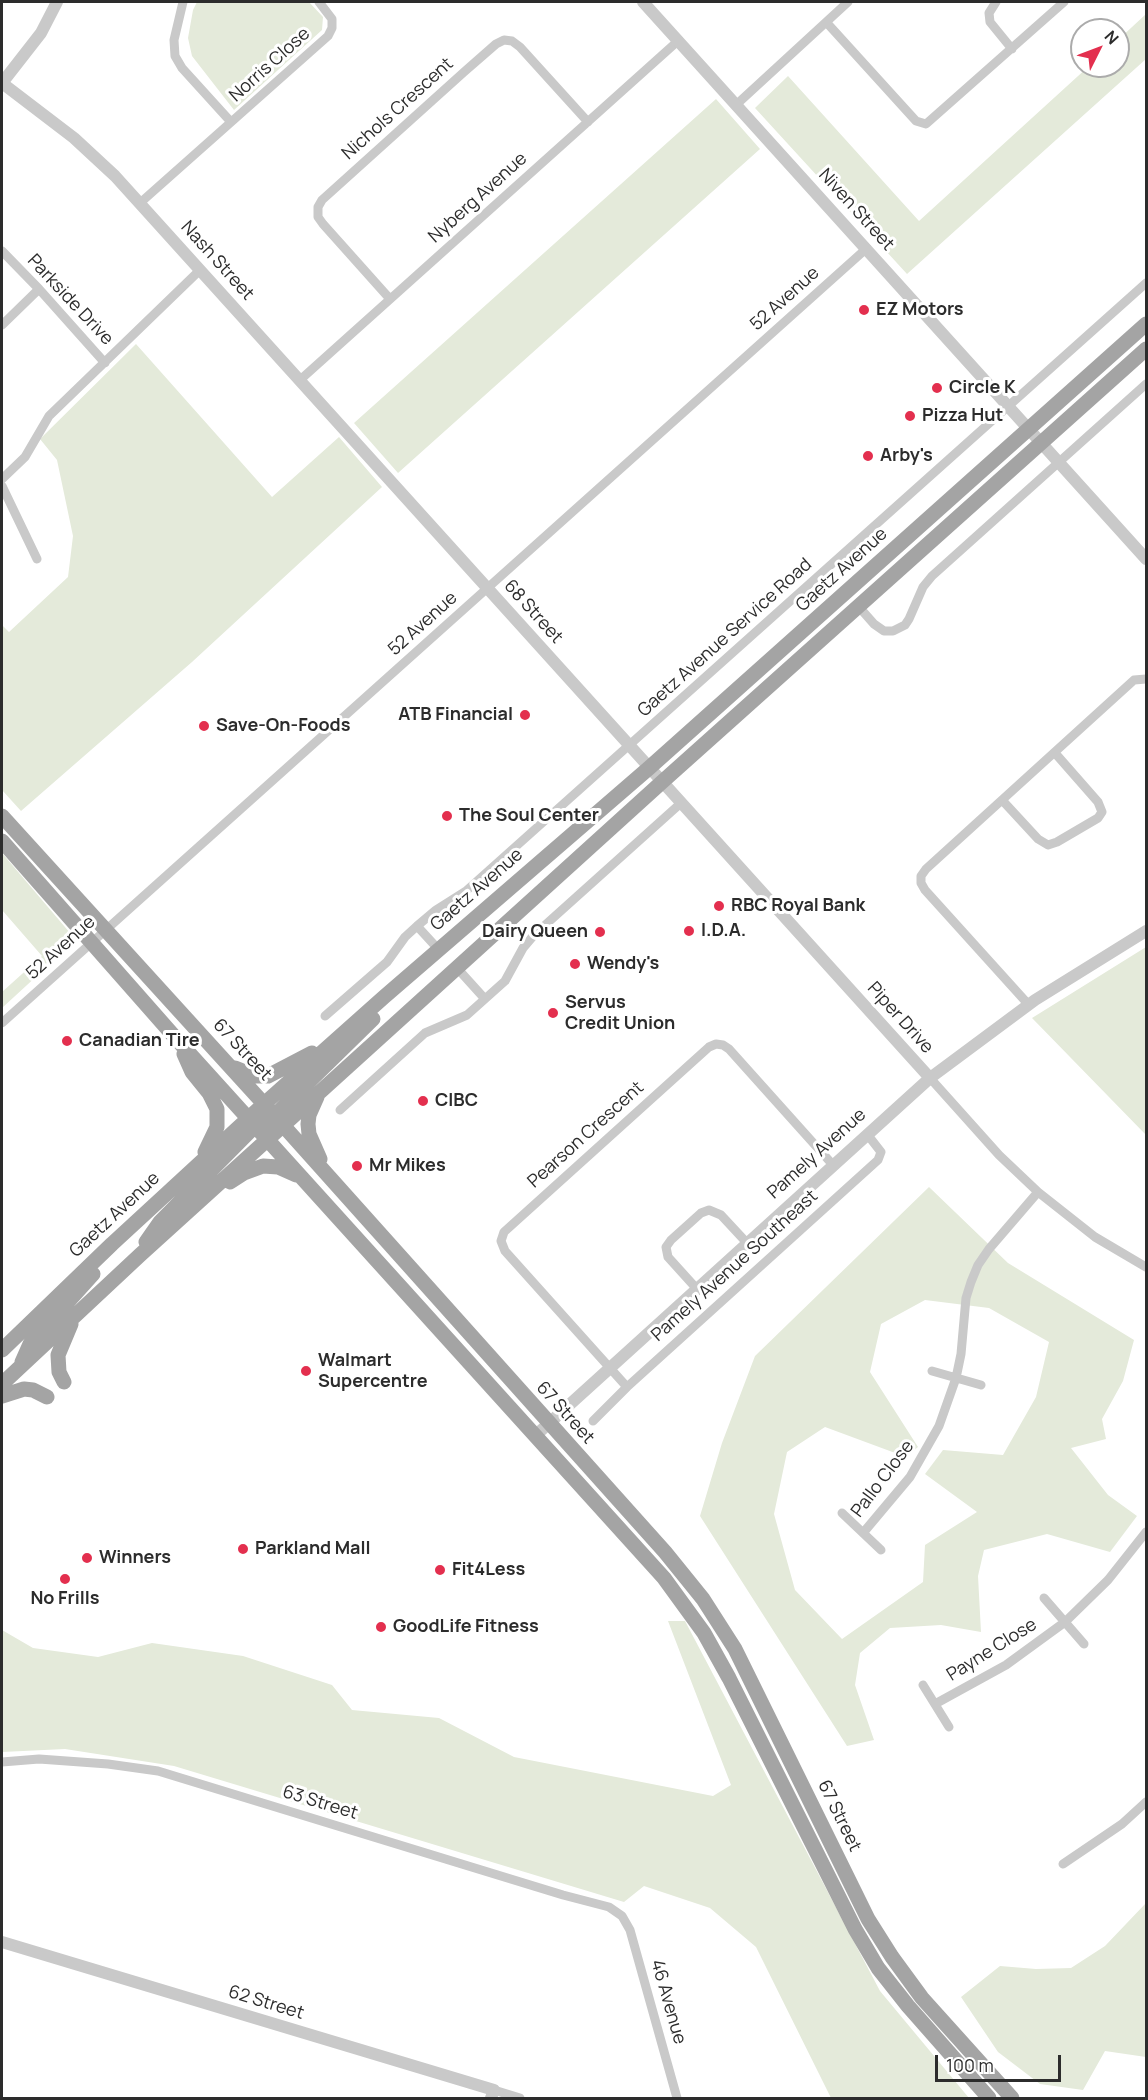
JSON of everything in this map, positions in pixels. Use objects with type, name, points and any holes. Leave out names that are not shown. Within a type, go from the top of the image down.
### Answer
[{"type":"main road","name":"Gaetz Avenue","points":[[264,1104],[649,768],[1146,324]]},
{"type":"main road","points":[[2,1384],[267,1139],[269,1128],[319,1094],[662,782],[1146,349]]},
{"type":"main road","name":"67 Street","points":[[2,816],[264,1104],[664,1552],[703,1599],[735,1649],[880,1938],[922,1998],[1012,2098]]},
{"type":"main road","name":"67 Street","points":[[2,841],[180,1043],[646,1557],[704,1633],[749,1717],[855,1929],[878,1968],[908,2006],[989,2098]]},
{"type":"main road","points":[[279,1121],[372,1022],[384,997]]},
{"type":"main road","points":[[227,1063],[250,1074],[268,1076],[336,1041]]},
{"type":"main road","points":[[180,1043],[192,1072],[213,1099],[219,1115],[216,1131],[199,1163]]},
{"type":"main road","points":[[319,1094],[309,1115],[309,1134],[330,1178]]},
{"type":"main road","points":[[126,1268],[160,1222],[252,1122],[264,1104]]},
{"type":"main road","name":"Gaetz Avenue","points":[[2,1350],[199,1163],[252,1122]]},
{"type":"main road","points":[[197,1204],[244,1173],[263,1166],[278,1167],[302,1178]]},
{"type":"main road","points":[[325,1203],[348,1216],[370,1236],[375,1238],[381,1235]]},
{"type":"main road","points":[[20,1367],[30,1344],[106,1260],[112,1244]]},
{"type":"main road","points":[[369,1252],[375,1250],[383,1252],[426,1298],[450,1313]]},
{"type":"main road","points":[[64,1382],[59,1372],[58,1355],[77,1314]]},
{"type":"main road","points":[[2,1396],[24,1389],[33,1390],[47,1397]]},
{"type":"street","points":[[2,83],[41,33],[57,2]]},
{"type":"street","name":"Norris Close","points":[[183,2],[173,44],[175,56],[182,68],[231,122]]},
{"type":"street","name":"Norris Close","points":[[140,203],[328,36],[332,28],[332,19],[319,2]]},
{"type":"street","name":"Niven Street","points":[[643,2],[1146,559]]},
{"type":"street","points":[[737,104],[848,2]]},
{"type":"street","points":[[996,2],[989,13],[990,22],[1012,49]]},
{"type":"street","points":[[827,23],[916,121],[922,124],[933,120],[1064,2]]},
{"type":"street","name":"Nichols Crescent","points":[[390,299],[323,224],[318,217],[318,207],[322,200],[447,87],[496,44],[504,40],[512,41],[588,122]]},
{"type":"street","name":"Nyberg Avenue","points":[[300,380],[679,40]]},
{"type":"street","name":"Nash Street","points":[[2,83],[89,151],[140,203],[390,480]]},
{"type":"street","name":"52 Avenue","points":[[2,1023],[867,248]]},
{"type":"street","name":"Parkside Drive","points":[[2,251],[105,363],[49,416],[25,457],[2,479]]},
{"type":"street","points":[[105,363],[200,270]]},
{"type":"street","name":"Gaetz Avenue Service Road","points":[[325,1016],[387,962],[405,937],[417,926],[435,910],[466,891],[1146,282]]},
{"type":"street","points":[[2,325],[39,289]]},
{"type":"street","points":[[859,607],[874,624],[884,631],[892,631],[905,625],[927,581],[1146,384]]},
{"type":"street","name":"68 Street","points":[[390,480],[649,768]]},
{"type":"street","points":[[2,486],[37,559]]},
{"type":"street","points":[[1028,1005],[928,893],[921,879],[926,869],[1134,680],[1146,679]]},
{"type":"street","points":[[1002,800],[1038,839],[1048,845],[1095,821],[1102,812],[1101,806],[1055,753]]},
{"type":"street","name":"Piper Drive","points":[[649,768],[999,1155],[1038,1192],[1095,1237],[1146,1267]]},
{"type":"street","points":[[340,1110],[425,1033],[463,1018],[505,981],[523,948],[534,935],[681,803]]},
{"type":"street","points":[[417,926],[439,950]]},
{"type":"street","name":"Pamely Avenue","points":[[536,1435],[930,1078],[1028,1005],[1146,931]]},
{"type":"street","points":[[457,968],[485,999]]},
{"type":"street","name":"Pearson Crescent","points":[[627,1387],[503,1248],[501,1241],[504,1232],[709,1047],[716,1044],[726,1046],[833,1165]]},
{"type":"street","name":"Pamely Avenue Southeast","points":[[593,1421],[627,1387],[878,1160],[881,1152],[867,1134]]},
{"type":"street","name":"Pallo Close","points":[[863,1533],[901,1490],[919,1464],[939,1426],[956,1377],[961,1353],[966,1298],[974,1274],[989,1249],[1038,1192]]},
{"type":"street","points":[[696,1288],[668,1257],[666,1250],[671,1240],[701,1213],[709,1210],[721,1215],[747,1243]]},
{"type":"street","points":[[932,1371],[981,1385]]},
{"type":"street","name":"Pallo Close","points":[[842,1513],[881,1550]]},
{"type":"street","name":"Payne Close","points":[[935,1704],[1006,1665],[1065,1622],[1108,1580],[1146,1532]]},
{"type":"street","points":[[1138,1545],[1146,1553]]},
{"type":"street","name":"Payne Close","points":[[1044,1598],[1084,1644]]},
{"type":"street","name":"Payne Close","points":[[923,1685],[949,1727]]},
{"type":"street","name":"63 Street","points":[[2,1762],[39,1759],[108,1764],[158,1771],[609,1907],[622,1916]]},
{"type":"street","points":[[1063,1864],[1122,1824],[1146,1802]]},
{"type":"street","name":"46 Avenue","points":[[622,1916],[630,1930],[677,2098]]},
{"type":"street","name":"62 Street","points":[[2,1942],[493,2094],[520,2098]]},
{"type":"green space","points":[[197,2],[309,2],[323,17],[322,30],[234,110],[192,56],[188,38],[193,10]]},
{"type":"green space","points":[[1146,14],[1146,59],[1130,73],[1130,29]]},
{"type":"green space","points":[[788,76],[919,221],[1076,78],[1125,78],[907,274],[755,108]]},
{"type":"green space","points":[[716,99],[760,149],[398,473],[354,423]]},
{"type":"green space","points":[[136,344],[272,497],[339,437],[382,487],[192,662],[21,811],[2,790],[2,625],[9,632],[68,577],[73,536],[57,460],[40,439]]},
{"type":"green space","points":[[2,853],[76,940],[2,1008],[2,992],[42,956],[2,910]]},
{"type":"green space","points":[[1146,947],[1146,1135],[1032,1018]]},
{"type":"green space","points":[[929,1187],[1008,1263],[1134,1340],[1123,1381],[1102,1419],[1106,1439],[1071,1448],[1108,1495],[1137,1516],[1110,1552],[1047,1534],[984,1550],[978,1576],[981,1632],[941,1625],[890,1628],[860,1653],[855,1685],[874,1740],[847,1746],[700,1516],[722,1443],[755,1356]],"holes":[[[925,1300],[989,1308],[1049,1342],[1036,1397],[1003,1455],[943,1450],[925,1474],[977,1512],[925,1545],[923,1582],[842,1639],[795,1590],[774,1514],[787,1452],[825,1427],[906,1457],[918,1447],[870,1372],[881,1324]]]},
{"type":"green space","points":[[668,1621],[685,1621],[880,1991],[969,2098],[831,2098],[756,1947],[710,1908],[644,1886],[624,1902],[174,1766],[65,1749],[2,1752],[2,1630],[33,1648],[98,1657],[152,1643],[243,1656],[332,1685],[352,1710],[439,1718],[514,1757],[713,1796],[731,1785]]},
{"type":"green space","points":[[1146,1903],[1146,2057],[1105,2051],[1083,2090],[1040,2084],[998,2052],[961,1997],[1000,1966],[1036,1969],[1071,1968],[1105,1946]]},
{"type":"place","name":"EZ Motors","points":[[864,310]]},
{"type":"place","name":"Circle K","points":[[937,388]]},
{"type":"place","name":"Pizza Hut","points":[[910,416]]},
{"type":"place","name":"Arby's","points":[[868,456]]},
{"type":"place","name":"ATB Financial","points":[[525,715]]},
{"type":"place","name":"Save-On-Foods","points":[[204,726]]},
{"type":"place","name":"The Soul Center","points":[[447,816]]},
{"type":"place","name":"RBC Royal Bank","points":[[719,906]]},
{"type":"place","name":"I.D.A.","points":[[689,931]]},
{"type":"place","name":"Dairy Queen","points":[[600,932]]},
{"type":"place","name":"Wendy's","points":[[575,964]]},
{"type":"place","name":"Servus Credit Union","points":[[553,1013]]},
{"type":"place","name":"Canadian Tire","points":[[67,1041]]},
{"type":"place","name":"CIBC","points":[[423,1101]]},
{"type":"place","name":"Mr Mikes","points":[[357,1166]]},
{"type":"place","name":"Walmart Supercentre","points":[[306,1371]]},
{"type":"place","name":"Parkland Mall","points":[[243,1549]]},
{"type":"place","name":"Winners","points":[[87,1558]]},
{"type":"place","name":"Fit4Less","points":[[440,1570]]},
{"type":"place","name":"No Frills","points":[[65,1579]]},
{"type":"place","name":"GoodLife Fitness","points":[[381,1627]]}]
